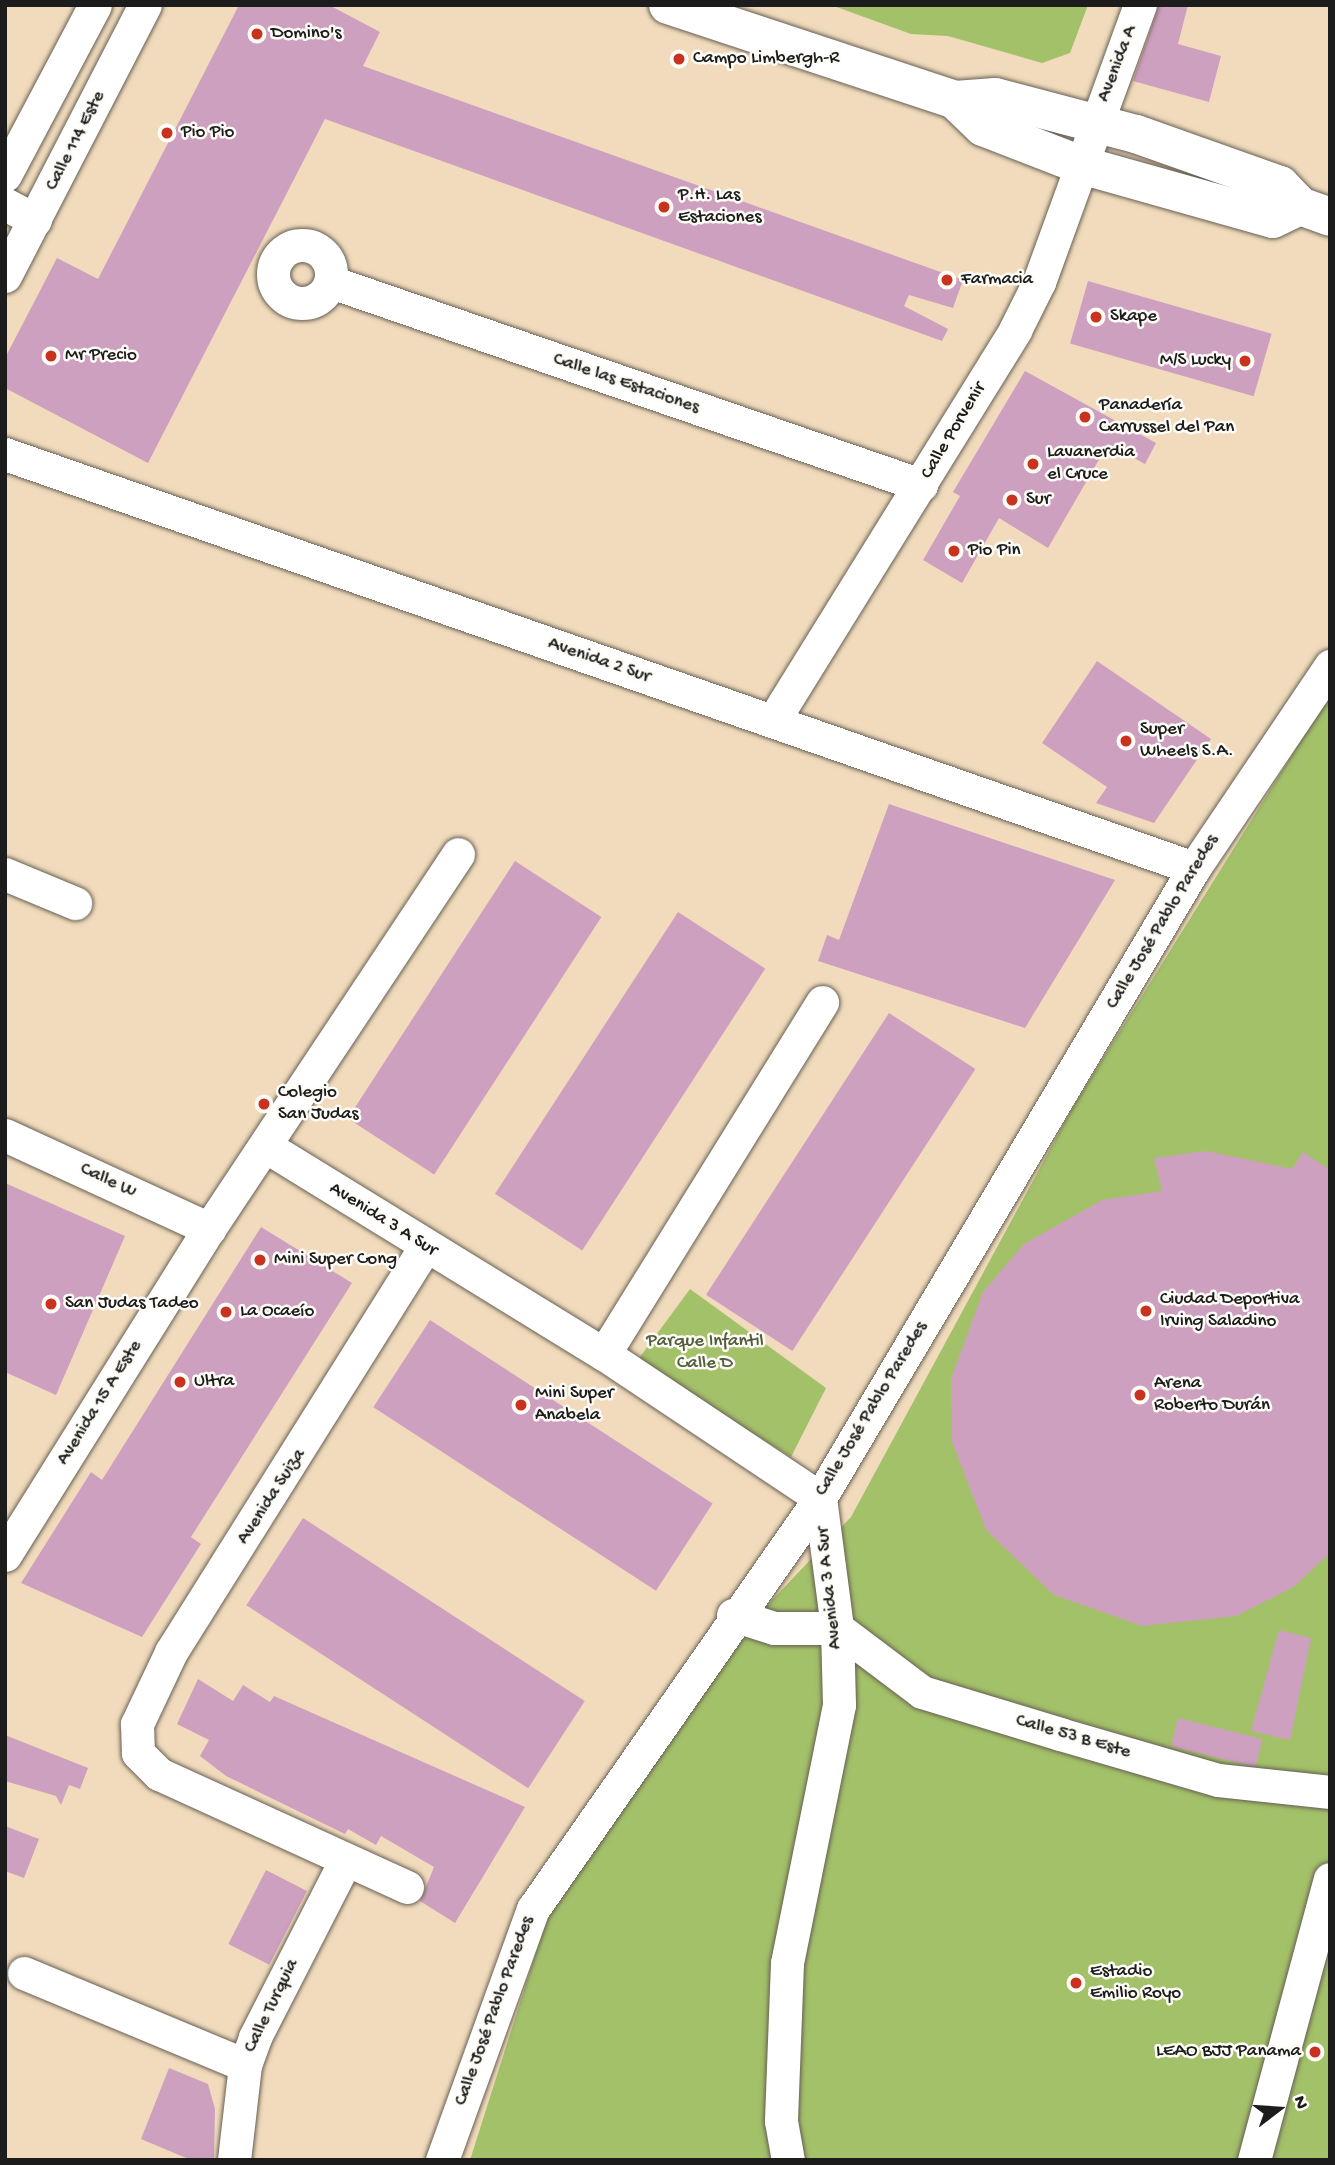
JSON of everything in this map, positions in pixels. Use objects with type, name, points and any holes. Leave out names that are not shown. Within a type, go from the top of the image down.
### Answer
[{"type":"main road","points":[[667,5],[955,100],[995,97],[1097,123],[1280,185],[1315,212]]},
{"type":"main road","points":[[955,100],[983,127],[1081,165],[1273,219],[1315,212]]},
{"type":"street","points":[[5,175],[95,5]]},
{"type":"street","name":"Calle 114 Este","points":[[5,276],[145,5]]},
{"type":"street","name":"Avenida A","points":[[1097,123],[1140,5]]},
{"type":"street","name":"Calle Porvenir","points":[[773,721],[921,485],[1033,294],[1097,123]]},
{"type":"street","points":[[5,204],[35,220]]},
{"type":"street","name":"Calle las Estaciones","points":[[331,282],[921,485]]},
{"type":"street","name":"Avenida 2 Sur","points":[[5,454],[1194,868]]},
{"type":"street","name":"Calle José Pablo Paredes","points":[[442,2160],[533,1909],[733,1615],[820,1497],[1194,868],[1330,666]]},
{"type":"street","name":"Avenida 15 A Este","points":[[5,1555],[209,1229],[267,1147],[458,854]]},
{"type":"street","points":[[5,874],[75,903]]},
{"type":"street","points":[[604,1354],[822,1002]]},
{"type":"street","name":"Calle W","points":[[5,1135],[209,1229]]},
{"type":"street","name":"Avenida 3 A Sur","points":[[267,1147],[425,1247],[604,1354],[820,1497],[837,1628],[839,1704],[787,1963],[781,2121],[788,2160]]},
{"type":"street","name":"Avenida Suiza","points":[[344,1863],[159,1774],[138,1753],[137,1724],[171,1652],[425,1247]]},
{"type":"street","points":[[733,1615],[774,1628],[837,1628]]},
{"type":"street","name":"Calle 53 B Este","points":[[837,1628],[922,1692],[1218,1780],[1330,1792]]},
{"type":"street","points":[[344,1863],[407,1887]]},
{"type":"street","name":"Calle Turquia","points":[[234,2160],[245,2065],[344,1863]]},
{"type":"street","points":[[1254,2160],[1330,1879]]},
{"type":"street","points":[[24,1973],[245,2065]]},
{"type":"green space","points":[[831,5],[1088,5],[1070,53],[1042,63],[948,36],[911,34]]},
{"type":"green space","name":"Ciudad Deportiva Irving Saladino","points":[[1330,694],[1330,2160],[470,2160],[546,1921],[721,1654],[851,1517],[1074,1105]]},
{"type":"green space","name":"Parque Infantil Calle D","points":[[690,1289],[826,1388],[791,1457],[637,1361]]},
{"type":"building","points":[[239,5],[329,5],[380,32],[363,66],[963,280],[953,308],[909,295],[904,306],[948,329],[942,341],[325,119],[148,463],[5,388],[5,358],[57,258],[98,279]]},
{"type":"building","points":[[1159,5],[1188,5],[1178,44],[1221,56],[1209,102],[1133,81]]},
{"type":"building","points":[[1088,281],[1272,334],[1254,396],[1070,343]]},
{"type":"building","points":[[1025,371],[1156,443],[1145,464],[1108,444],[1048,548],[999,518],[962,583],[923,560],[960,496],[953,492]]},
{"type":"building","name":"Super Wheels S.A.","points":[[1097,661],[1211,739],[1154,823],[1096,803],[1107,787],[1042,743]]},
{"type":"building","points":[[889,804],[1115,880],[1025,1028],[818,961],[827,935],[839,940]]},
{"type":"building","points":[[515,861],[601,917],[434,1175],[348,1118]]},
{"type":"building","points":[[678,912],[765,969],[582,1250],[495,1194]]},
{"type":"building","points":[[889,1013],[975,1069],[792,1351],[706,1295]]},
{"type":"building","name":"Arena Roberto Durán","points":[[1206,1151],[1292,1169],[1303,1152],[1330,1170],[1330,1553],[1292,1588],[1236,1616],[1142,1626],[1054,1595],[986,1530],[952,1442],[951,1379],[983,1292],[1024,1244],[1102,1200],[1162,1191],[1154,1158]]},
{"type":"building","name":"San Judas Tadeo","points":[[5,1183],[125,1236],[56,1395],[5,1372]]},
{"type":"building","points":[[261,1227],[352,1283],[191,1537],[201,1544],[142,1637],[21,1583],[91,1472],[102,1480]]},
{"type":"building","points":[[430,1320],[713,1504],[656,1591],[373,1407]]},
{"type":"building","points":[[303,1518],[585,1701],[528,1788],[246,1605]]},
{"type":"building","points":[[1279,1630],[1311,1638],[1290,1740],[1251,1731]]},
{"type":"building","points":[[198,1679],[233,1701],[243,1685],[270,1702],[274,1696],[525,1807],[455,1923],[420,1901],[434,1867],[381,1836],[376,1845],[348,1829],[345,1834],[226,1776],[200,1756],[209,1740],[177,1724]]},
{"type":"building","points":[[1178,1718],[1262,1739],[1255,1767],[1171,1746]]},
{"type":"building","points":[[5,1735],[88,1768],[80,1789],[69,1785],[61,1805],[56,1796],[5,1781]]},
{"type":"building","points":[[5,1826],[39,1839],[24,1878],[5,1871]]},
{"type":"building","points":[[266,1870],[307,1891],[269,1965],[228,1944]]},
{"type":"building","points":[[169,2068],[208,2084],[215,2109],[214,2160],[191,2160],[141,2139]]},
{"type":"place","name":"Domino's","points":[[257,34]]},
{"type":"place","name":"Campo Limbergh-R","points":[[679,59]]},
{"type":"place","name":"Pio Pio","points":[[167,133]]},
{"type":"place","name":"P.H. Las Estaciones","points":[[664,207]]},
{"type":"place","name":"Farmacia","points":[[947,280]]},
{"type":"place","name":"Skape","points":[[1096,317]]},
{"type":"place","name":"Mr Precio","points":[[51,356]]},
{"type":"place","name":"M/S Lucky","points":[[1245,361]]},
{"type":"place","name":"Panadería Carrussel del Pan","points":[[1085,417]]},
{"type":"place","name":"Lavanerdia el Cruce","points":[[1033,464]]},
{"type":"place","name":"Sur","points":[[1012,500]]},
{"type":"place","name":"Pio Pin","points":[[954,551]]},
{"type":"place","name":"Super Wheels S.A.","points":[[1126,741]]},
{"type":"place","name":"Colegio San Judas","points":[[264,1104]]},
{"type":"place","name":"Mini Super Cong","points":[[260,1260]]},
{"type":"place","name":"San Judas Tadeo","points":[[51,1304]]},
{"type":"place","name":"Ciudad Deportiva Irving Saladino","points":[[1146,1311]]},
{"type":"place","name":"La Ocaeío","points":[[226,1312]]},
{"type":"place","name":"Ultra","points":[[180,1382]]},
{"type":"place","name":"Arena Roberto Durán","points":[[1140,1395]]},
{"type":"place","name":"Mini Super Anabela","points":[[521,1405]]},
{"type":"place","name":"Estadio Emilio Royo","points":[[1076,1983]]},
{"type":"place","name":"LEAO BJJ Panama","points":[[1315,2052]]}]
